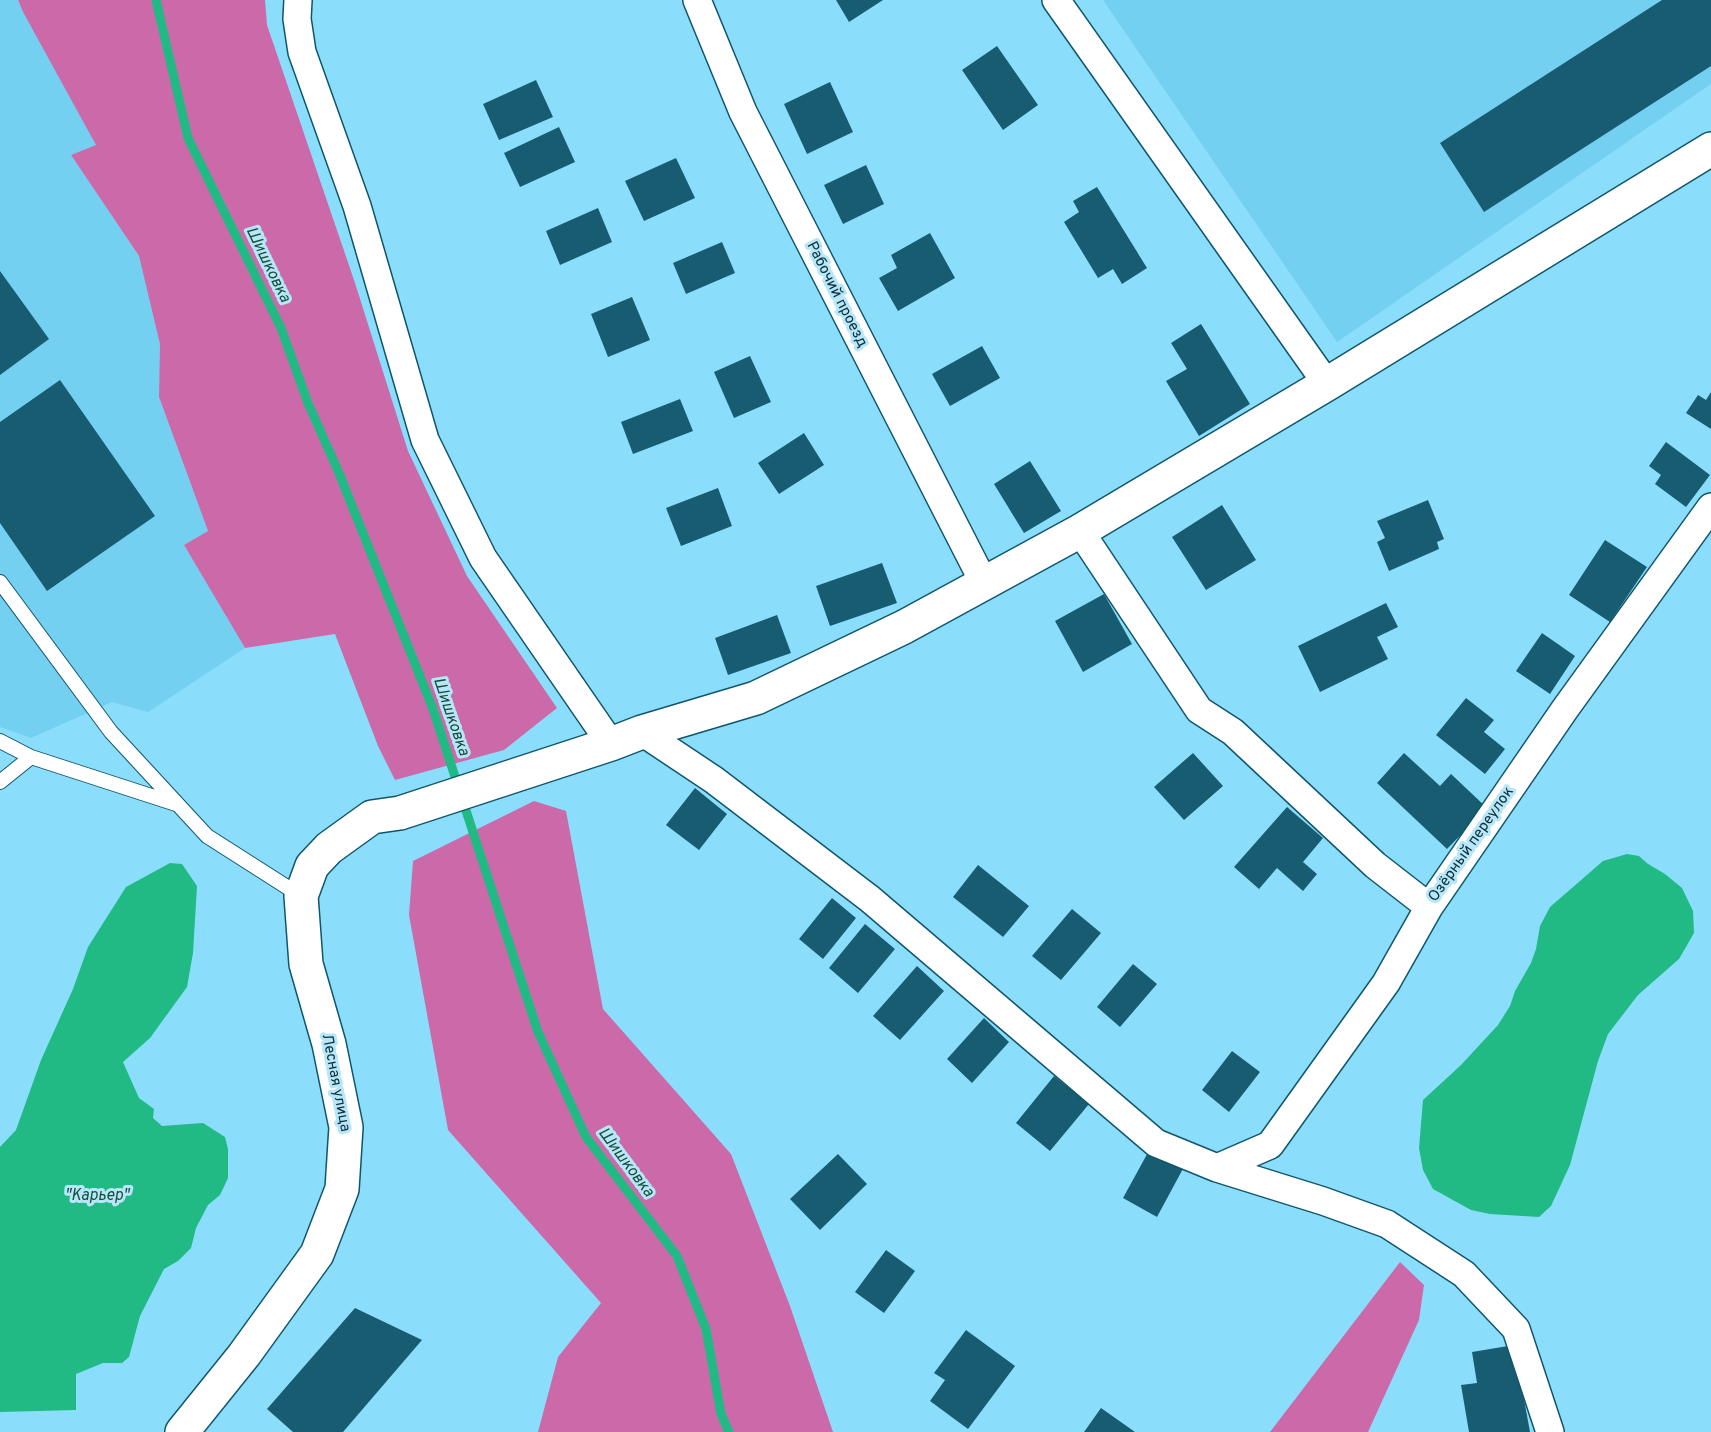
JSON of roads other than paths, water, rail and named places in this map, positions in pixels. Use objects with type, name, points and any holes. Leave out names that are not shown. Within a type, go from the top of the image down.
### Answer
[{"type":"street","points":[[298,0],[297,19],[302,52],[357,206],[425,441],[483,558],[611,744]]},
{"type":"street","name":"Рабочий проезд","points":[[697,0],[743,112],[985,585]]},
{"type":"street","points":[[1056,0],[1328,384]]},
{"type":"street","name":"Лесная улица","points":[[182,1432],[244,1355],[317,1254],[342,1189],[346,1127],[329,1044],[306,964],[301,897],[312,866],[328,848],[372,817],[400,813],[533,771],[642,732],[756,698],[904,627],[985,585],[1080,531],[1328,384],[1711,149]]},
{"type":"street","name":"Озёрный переулок","points":[[1080,531],[1199,710],[1233,732],[1375,865],[1429,907],[1565,709],[1711,507]]},
{"type":"street","points":[[642,732],[714,780],[870,898],[1156,1143],[1217,1168],[1323,1201],[1387,1224],[1464,1274],[1516,1329],[1550,1432]]},
{"type":"street","points":[[1217,1168],[1270,1145],[1386,983],[1429,907]]},
{"type":"lane","points":[[0,582],[111,732],[207,836],[301,897]]},
{"type":"lane","points":[[0,741],[32,757],[178,805]]},
{"type":"lane","points":[[0,782],[32,757]]},
{"type":"water","points":[[1627,854],[1639,856],[1682,888],[1693,911],[1694,933],[1679,959],[1638,995],[1608,1034],[1598,1061],[1570,1165],[1551,1206],[1539,1217],[1490,1214],[1471,1210],[1433,1189],[1423,1170],[1419,1148],[1423,1100],[1461,1065],[1498,1025],[1531,963],[1540,926],[1550,907],[1603,861]]},
{"type":"water","name":"\"Карьер\"","points":[[170,863],[182,864],[197,886],[193,953],[187,987],[150,1038],[123,1062],[139,1098],[154,1109],[153,1118],[162,1126],[203,1123],[225,1137],[228,1149],[228,1178],[220,1195],[208,1205],[196,1228],[191,1248],[178,1261],[164,1269],[140,1316],[129,1357],[122,1363],[103,1363],[76,1374],[76,1410],[0,1412],[0,1147],[16,1130],[41,1060],[73,989],[88,947],[126,887]]},
{"type":"waterway","name":"Шишковка","points":[[156,0],[188,138],[281,328],[308,403],[339,473],[433,709],[538,1032],[586,1137],[677,1256],[706,1329],[721,1414],[729,1432]]}]
